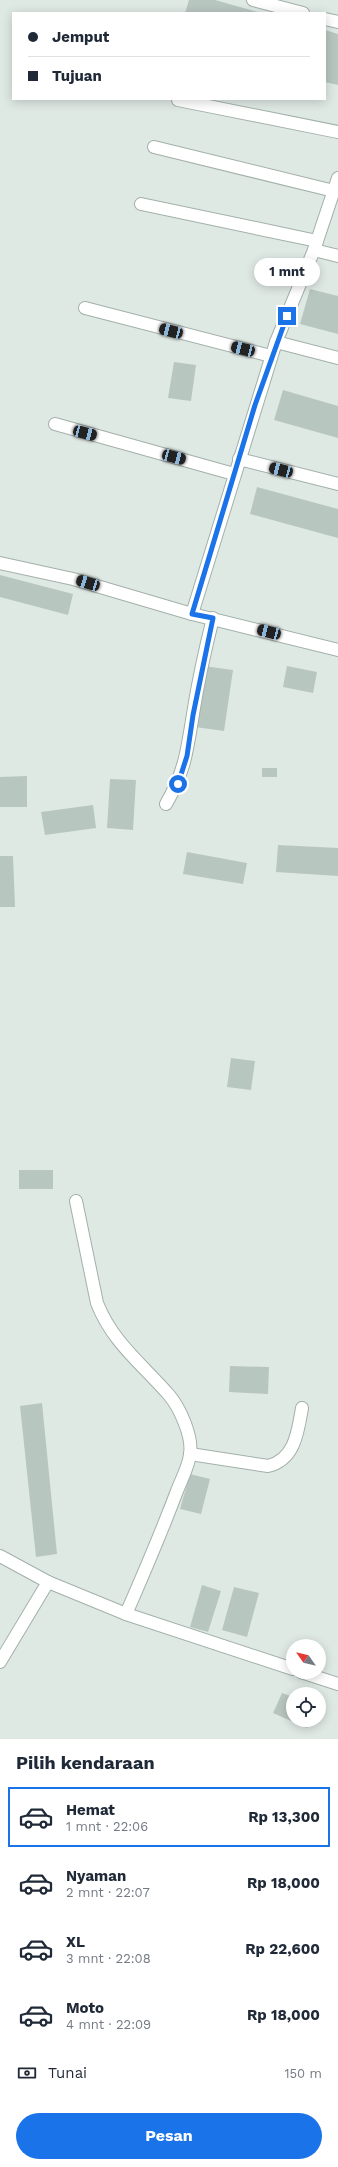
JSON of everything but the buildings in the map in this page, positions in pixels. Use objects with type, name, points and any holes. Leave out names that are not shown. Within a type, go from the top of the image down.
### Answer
[{"type":"street","points":[[253,0],[299,12]]},
{"type":"street","points":[[326,19],[338,22]]},
{"type":"street","points":[[178,100],[338,132]]},
{"type":"street","points":[[154,147],[334,191]]},
{"type":"street","points":[[192,614],[276,342],[316,245],[338,178]]},
{"type":"street","points":[[141,204],[316,245],[338,256]]},
{"type":"street","points":[[85,308],[272,356]]},
{"type":"street","points":[[276,342],[338,358]]},
{"type":"street","points":[[55,424],[234,474]]},
{"type":"street","points":[[239,459],[338,484]]},
{"type":"street","points":[[0,563],[73,579],[192,614],[338,650]]},
{"type":"street","points":[[166,804],[178,784],[187,756],[193,715],[213,618]]},
{"type":"street","points":[[76,1201],[97,1303],[102,1316],[118,1341],[170,1397],[180,1413],[188,1431],[190,1454],[162,1530],[126,1614]]},
{"type":"street","points":[[190,1454],[268,1466],[274,1465],[286,1456],[296,1439],[302,1408]]},
{"type":"street","points":[[0,1556],[48,1582],[126,1614],[286,1667]]},
{"type":"street","points":[[0,1662],[48,1582]]},
{"type":"street","points":[[323,1679],[338,1684]]},
{"type":"route","points":[[178,784],[184,768],[190,742],[193,715],[213,618],[192,614],[255,405],[276,342],[287,316]]}]
